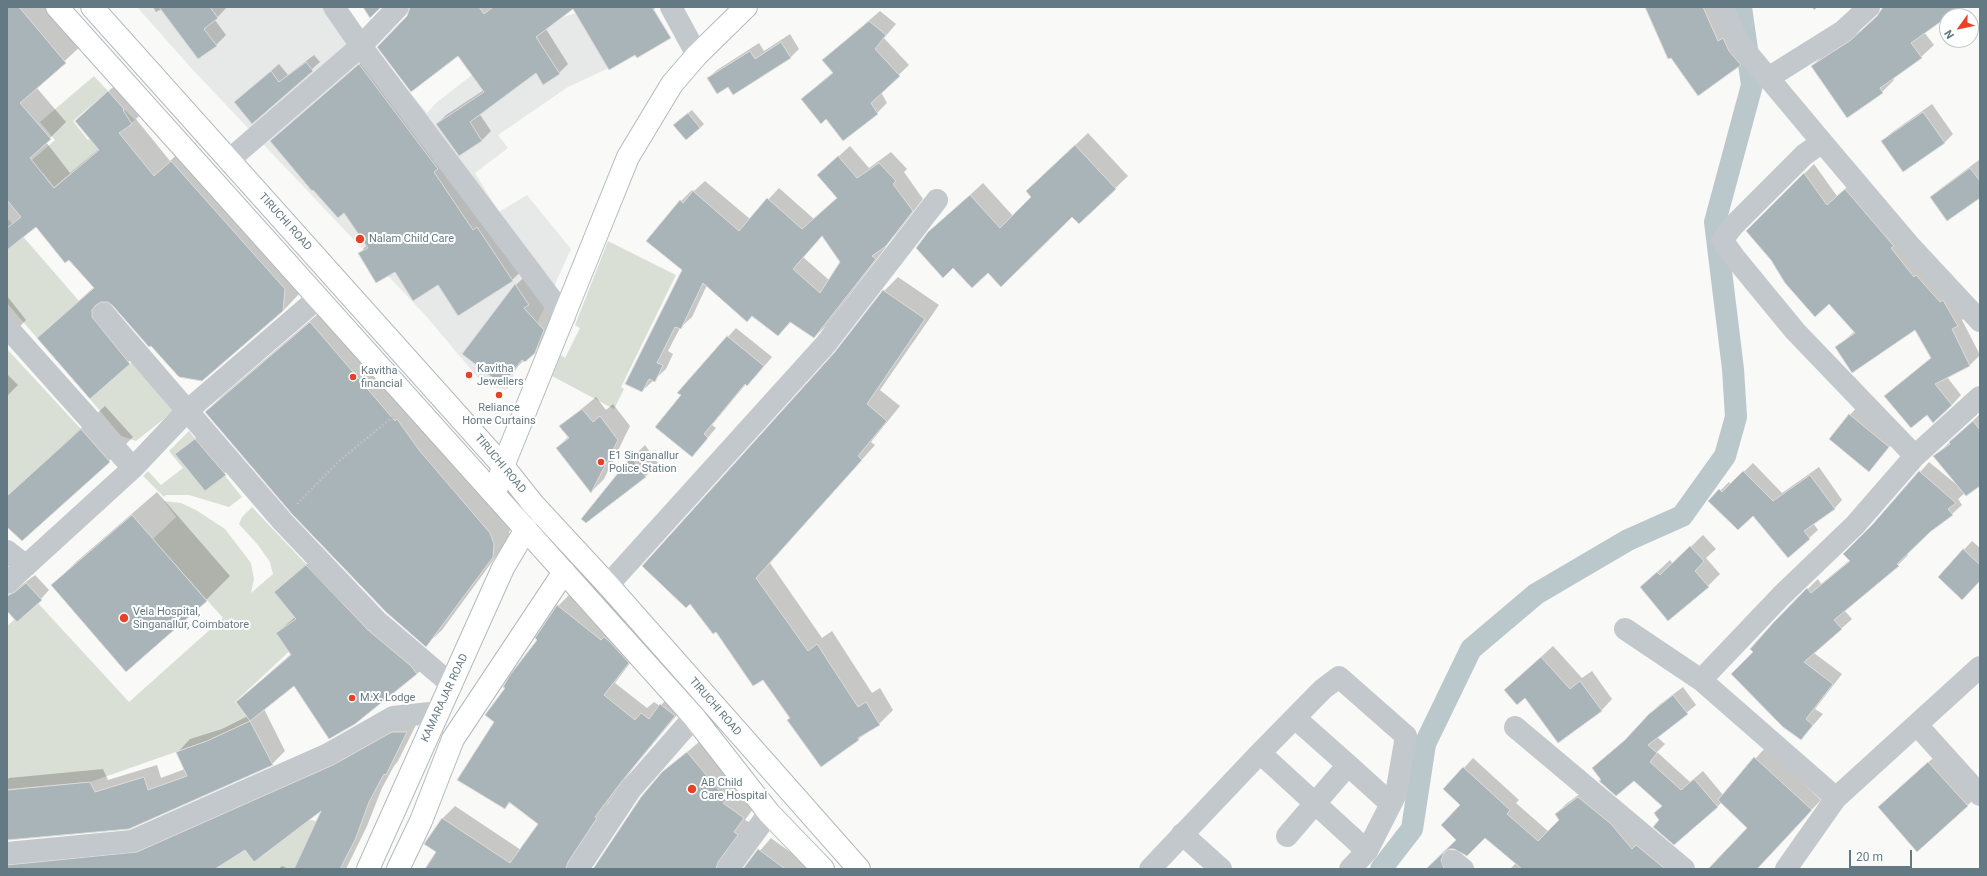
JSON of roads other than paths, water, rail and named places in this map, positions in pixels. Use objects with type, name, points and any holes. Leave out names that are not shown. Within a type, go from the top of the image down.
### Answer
[{"type":"main road","points":[[57,7],[495,494]]},
{"type":"main road","name":"TIRUCHI ROAD","points":[[92,7],[504,466],[533,504],[608,586],[859,869]]},
{"type":"main road","points":[[495,494],[504,466],[628,158],[672,84],[697,54],[746,7]]},
{"type":"main road","points":[[91,45],[110,26]]},
{"type":"main road","name":"TIRUCHI ROAD","points":[[495,494],[694,717],[769,813],[823,869]]},
{"type":"main road","name":"KAMARAJAR ROAD","points":[[368,869],[452,685],[503,568],[526,530]]},
{"type":"main road","points":[[398,869],[421,820],[453,739],[564,572]]},
{"type":"street","points":[[334,7],[361,46],[565,317]]},
{"type":"street","points":[[230,160],[361,46],[398,7]]},
{"type":"street","points":[[671,7],[697,54]]},
{"type":"street","points":[[1722,7],[1739,43],[1911,247],[1980,321]]},
{"type":"street","points":[[1768,77],[1843,31],[1869,7]]},
{"type":"street","points":[[1822,142],[1804,155],[1733,226],[1722,240],[1734,258],[1796,330],[1915,456]]},
{"type":"street","points":[[608,586],[825,345],[937,200]]},
{"type":"street","points":[[7,583],[133,468],[187,411],[318,298]]},
{"type":"street","points":[[104,314],[283,522],[377,621],[452,685]]},
{"type":"street","points":[[7,327],[133,468]]},
{"type":"street","points":[[1701,680],[1781,596],[1855,525],[1915,456],[1980,397]]},
{"type":"street","points":[[7,551],[26,566]]},
{"type":"street","points":[[1625,628],[1701,680],[1836,798]]},
{"type":"street","points":[[1786,869],[1836,798],[1980,667]]},
{"type":"street","points":[[1150,869],[1260,753],[1323,689],[1339,677],[1406,736],[1396,794],[1367,851],[1350,869]]},
{"type":"street","points":[[7,853],[132,841],[328,754],[393,717],[439,712]]},
{"type":"street","points":[[578,869],[631,789],[694,717]]},
{"type":"street","points":[[1295,718],[1391,804]]},
{"type":"street","points":[[1917,725],[1980,794]]},
{"type":"street","points":[[1515,727],[1684,869]]},
{"type":"street","points":[[1260,753],[1367,851]]},
{"type":"street","points":[[1287,836],[1348,765]]},
{"type":"street","points":[[728,869],[769,813]]},
{"type":"street","points":[[1182,834],[1222,869]]},
{"type":"waterway","points":[[1381,869],[1412,829],[1425,744],[1471,649],[1536,594],[1628,540],[1682,516],[1725,456],[1736,417],[1733,369],[1715,222],[1752,85],[1741,7]]},
{"type":"place","name":"Nalam Child Care","points":[[360,239]]},
{"type":"place","name":"Kavitha Jewellers","points":[[469,375]]},
{"type":"place","name":"Kavitha financial","points":[[353,377]]},
{"type":"place","name":"Reliance Home Curtains","points":[[499,395]]},
{"type":"place","name":"E1 Singanallur Police Station","points":[[601,462]]},
{"type":"place","name":"Vela Hospital, Singanallur, Coimbatore","points":[[124,618]]},
{"type":"place","name":"M.X. Lodge","points":[[352,698]]},
{"type":"place","name":"AB Child Care Hospital","points":[[692,789]]}]
